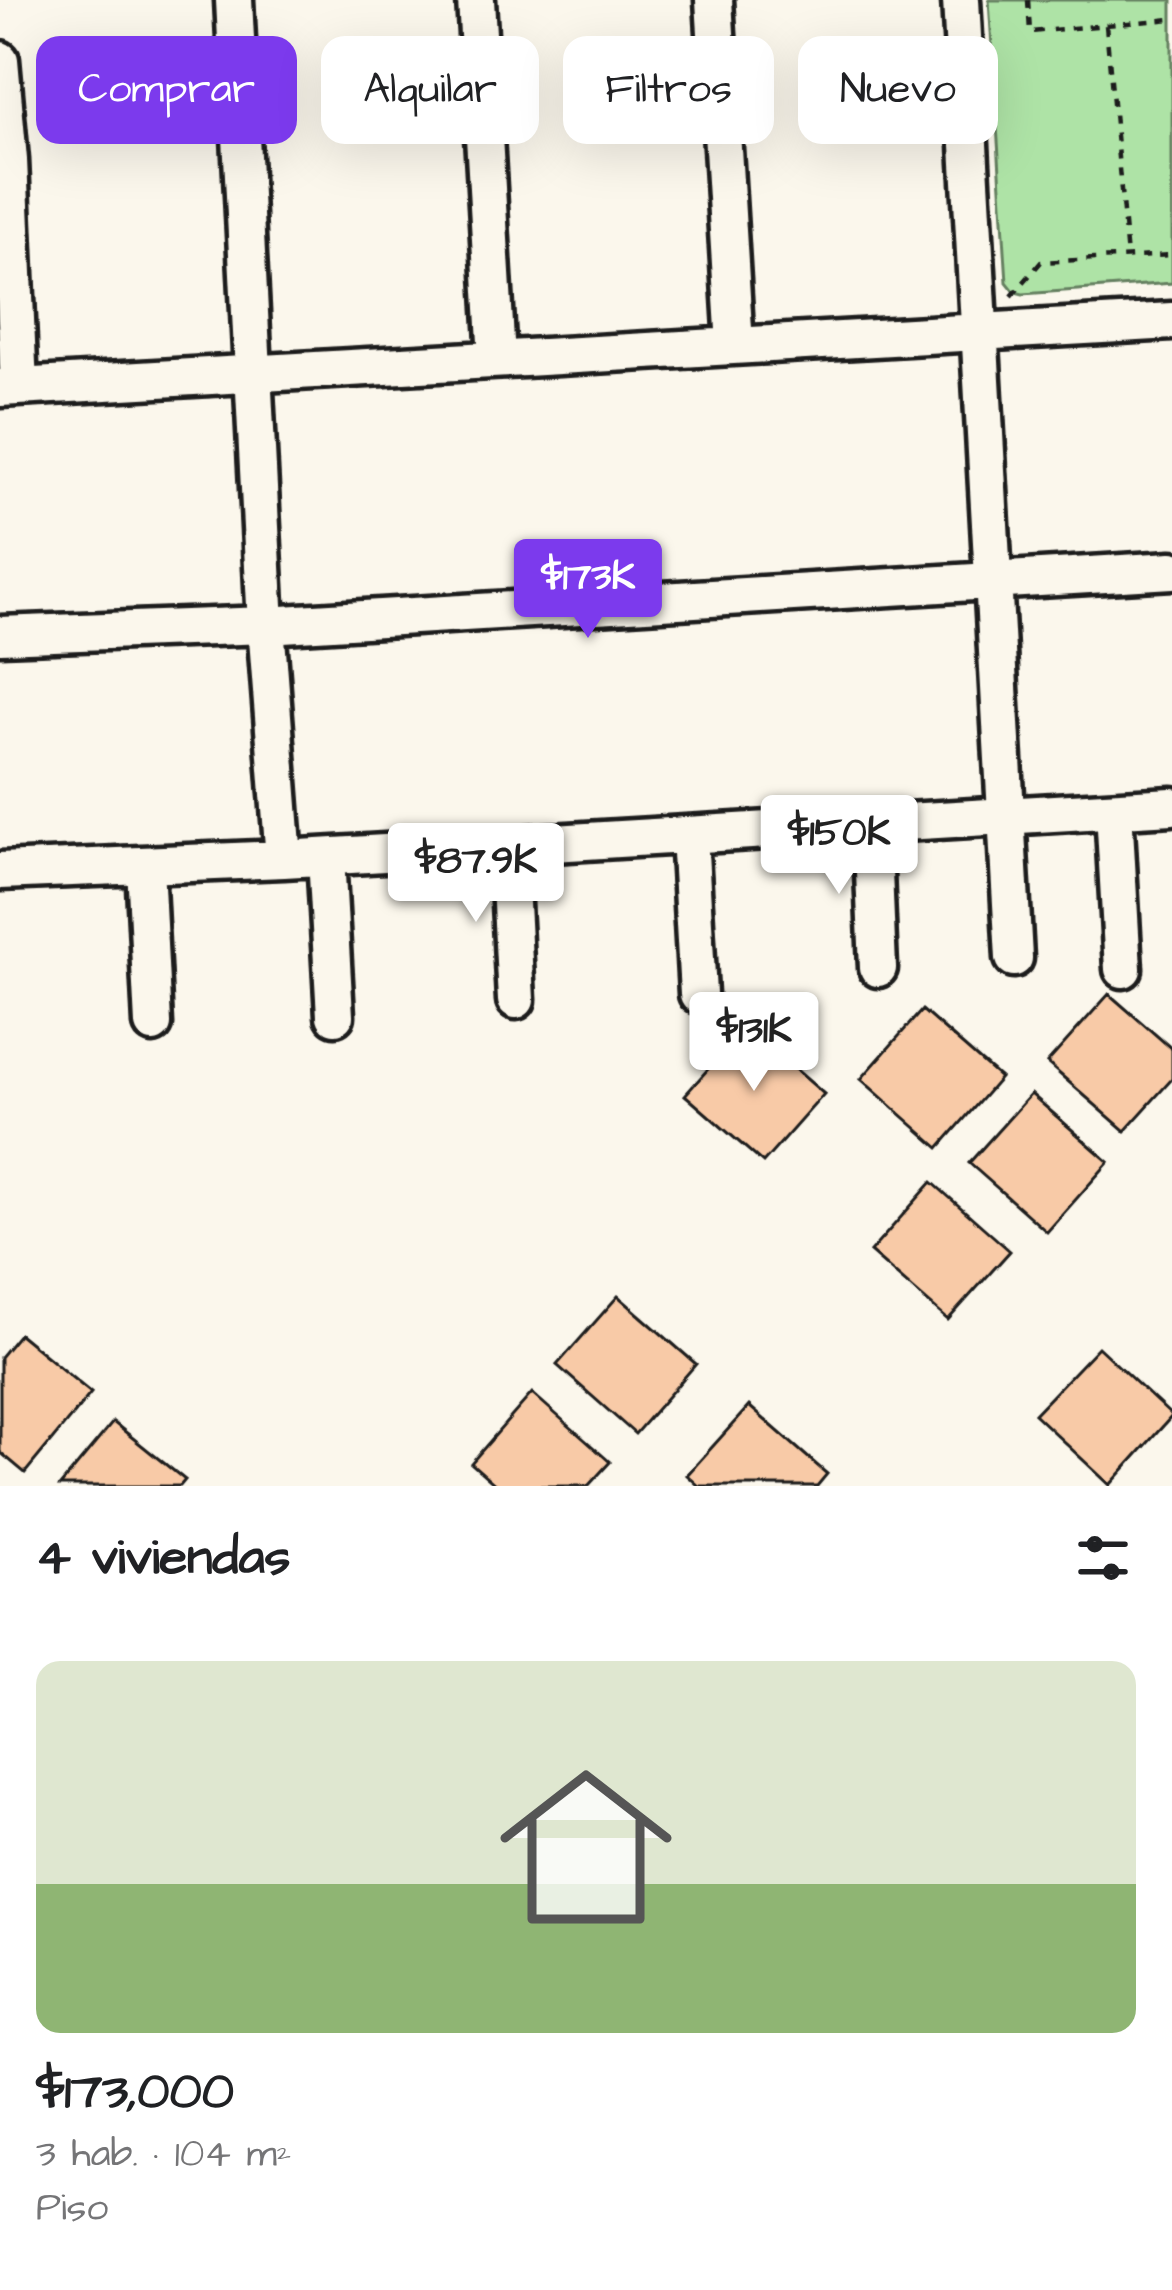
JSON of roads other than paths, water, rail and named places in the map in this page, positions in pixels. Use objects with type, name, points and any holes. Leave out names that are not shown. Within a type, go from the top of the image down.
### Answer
[{"type":"street","points":[[234,0],[266,625],[284,859]]},
{"type":"street","points":[[476,0],[497,359]]},
{"type":"street","points":[[714,0],[735,346]]},
{"type":"street","points":[[961,0],[1014,958]]},
{"type":"street","points":[[0,60],[10,387],[1172,321]]},
{"type":"street","points":[[0,635],[266,625],[1172,570]]},
{"type":"street","points":[[0,871],[326,857],[1172,806]]},
{"type":"street","points":[[1114,810],[1123,969]]},
{"type":"street","points":[[872,824],[878,968]]},
{"type":"street","points":[[689,835],[698,994]]},
{"type":"street","points":[[508,846],[516,1000]]},
{"type":"street","points":[[326,857],[334,1016]]},
{"type":"street","points":[[145,866],[153,1024]]}]
